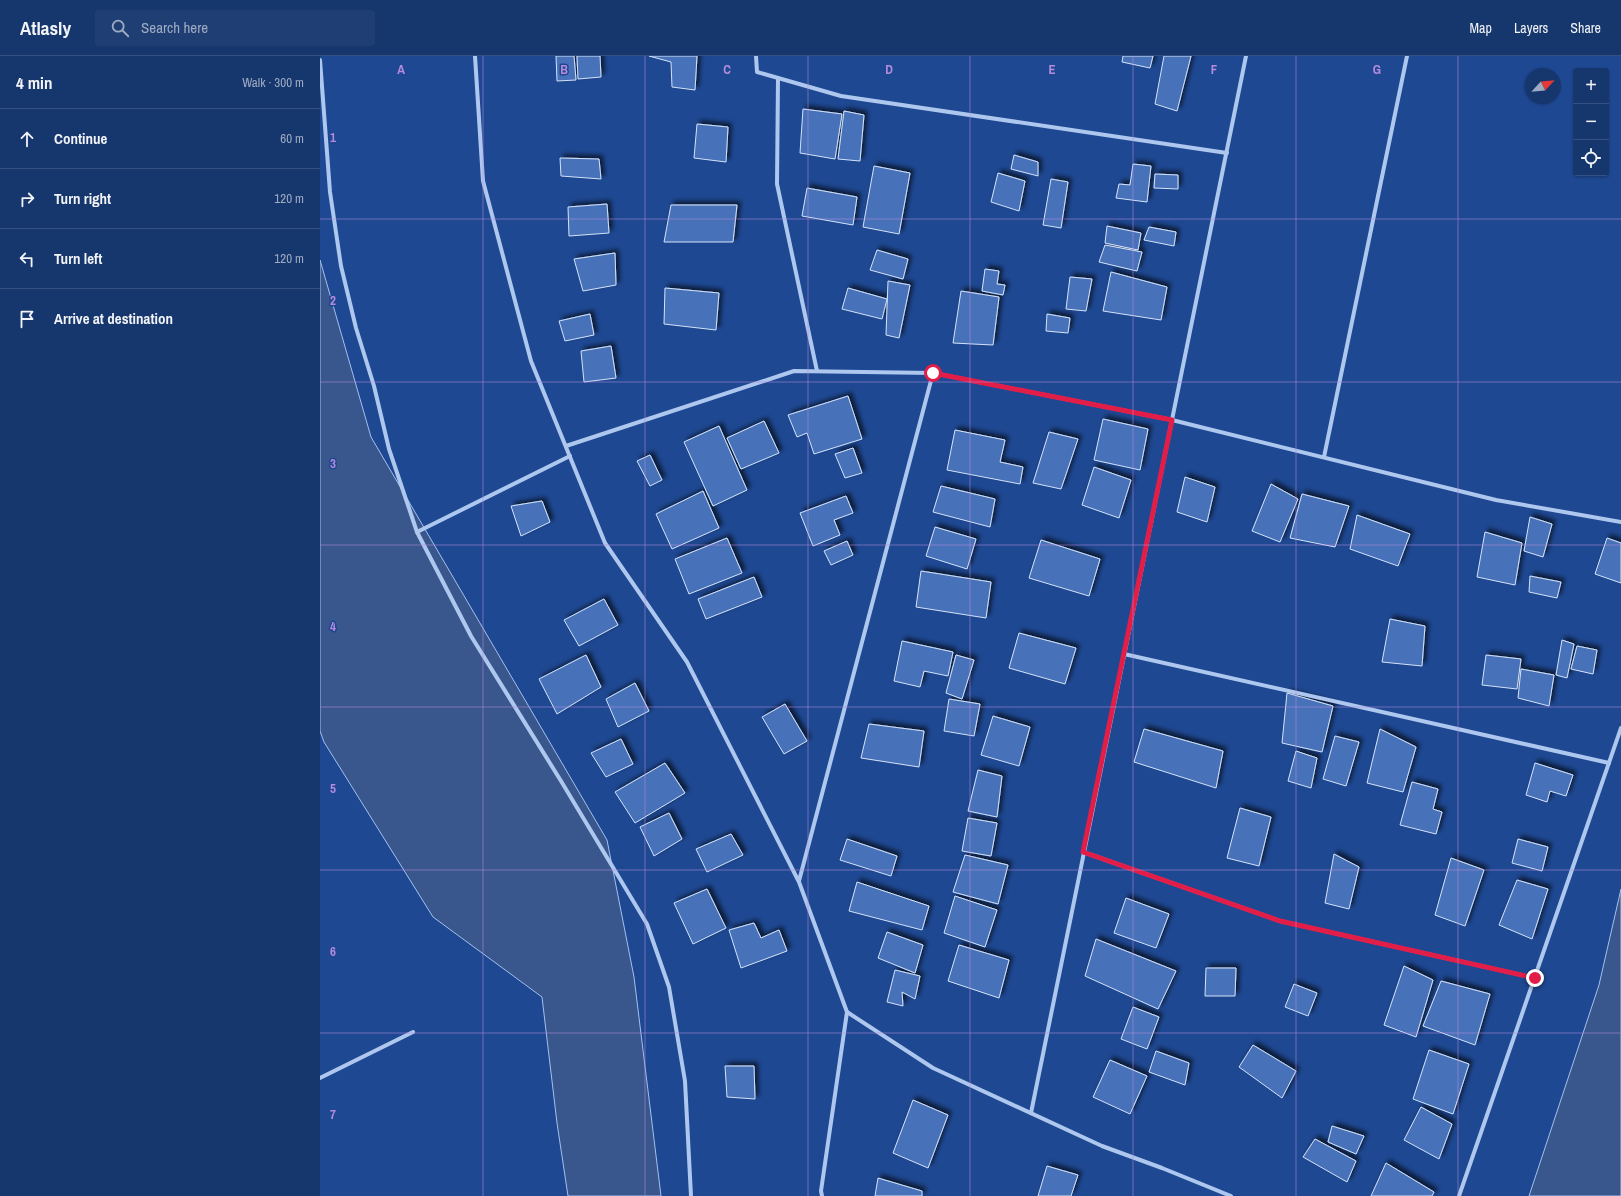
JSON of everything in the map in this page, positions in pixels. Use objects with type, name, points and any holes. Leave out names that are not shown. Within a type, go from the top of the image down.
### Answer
[{"type":"street","points":[[475,56],[483,181],[531,361],[605,543],[687,662],[799,882],[847,1012],[821,1191],[822,1196]]},
{"type":"street","points":[[756,56],[757,72],[841,96],[1227,153]]},
{"type":"street","points":[[1031,1113],[1246,56]]},
{"type":"street","points":[[1324,457],[1407,56]]},
{"type":"street","points":[[320,60],[330,192],[341,266],[389,449],[418,532],[471,636],[647,924],[669,987],[685,1081],[691,1196]]},
{"type":"street","points":[[778,78],[777,184],[817,371]]},
{"type":"street","points":[[566,446],[794,371],[933,373],[1172,420],[1496,500],[1621,522]]},
{"type":"street","points":[[799,882],[933,373]]},
{"type":"street","points":[[418,532],[570,456]]},
{"type":"street","points":[[1124,654],[1609,763]]},
{"type":"street","points":[[1458,1196],[1621,728]]},
{"type":"street","points":[[1083,852],[1280,921],[1535,978]]},
{"type":"street","points":[[847,1012],[933,1068],[1102,1146],[1231,1196]]},
{"type":"street","points":[[320,1078],[413,1032]]},
{"type":"water","points":[[320,260],[371,437],[607,840],[634,977],[661,1196],[568,1196],[557,1123],[542,997],[433,917],[324,742],[320,731]]},
{"type":"water","points":[[1621,889],[1621,1196],[1529,1196],[1599,985]]},
{"type":"building","points":[[556,56],[574,56],[576,80],[557,81]]},
{"type":"building","points":[[577,56],[600,56],[601,77],[578,79]]},
{"type":"building","points":[[649,56],[697,56],[695,90],[672,87],[671,62]]},
{"type":"building","points":[[1123,56],[1153,56],[1150,68],[1122,62]]},
{"type":"building","points":[[1164,56],[1191,56],[1177,111],[1155,104]]},
{"type":"building","points":[[803,109],[842,114],[835,159],[800,153]]},
{"type":"building","points":[[844,111],[864,115],[860,161],[838,159]]},
{"type":"building","points":[[697,124],[728,127],[726,162],[694,158]]},
{"type":"building","points":[[1014,155],[1038,162],[1038,176],[1011,169]]},
{"type":"building","points":[[560,158],[599,159],[601,179],[561,176]]},
{"type":"building","points":[[1133,164],[1151,166],[1147,202],[1116,198],[1119,184],[1130,185]]},
{"type":"building","points":[[874,166],[910,173],[899,234],[863,227]]},
{"type":"building","points":[[998,173],[1025,181],[1019,211],[991,202]]},
{"type":"building","points":[[1155,174],[1178,175],[1178,189],[1154,188]]},
{"type":"building","points":[[1051,179],[1068,182],[1061,228],[1043,225]]},
{"type":"building","points":[[807,188],[857,197],[853,225],[802,216]]},
{"type":"building","points":[[607,204],[609,233],[569,236],[568,207]]},
{"type":"building","points":[[671,205],[737,205],[733,242],[664,242]]},
{"type":"building","points":[[1107,226],[1141,233],[1138,250],[1105,243]]},
{"type":"building","points":[[1149,227],[1176,232],[1174,246],[1144,240]]},
{"type":"building","points":[[1105,245],[1142,252],[1137,271],[1099,262]]},
{"type":"building","points":[[877,250],[908,259],[903,279],[870,270]]},
{"type":"building","points":[[615,253],[616,285],[583,291],[574,259]]},
{"type":"building","points":[[985,269],[999,271],[997,284],[1005,285],[1003,295],[982,291]]},
{"type":"building","points":[[1111,272],[1167,287],[1161,320],[1103,311]]},
{"type":"building","points":[[1070,277],[1092,279],[1086,311],[1066,309]]},
{"type":"building","points":[[888,281],[910,285],[899,338],[886,335]]},
{"type":"building","points":[[665,288],[719,293],[716,330],[664,324]]},
{"type":"building","points":[[848,288],[887,299],[882,319],[842,309]]},
{"type":"building","points":[[961,291],[999,297],[993,345],[953,343]]},
{"type":"building","points":[[590,314],[594,335],[565,341],[559,321]]},
{"type":"building","points":[[1047,314],[1070,318],[1068,333],[1046,331]]},
{"type":"building","points":[[611,346],[616,378],[584,382],[581,351]]},
{"type":"building","points":[[848,396],[862,439],[814,454],[807,433],[797,437],[788,415]]},
{"type":"building","points":[[1103,419],[1148,429],[1140,470],[1094,460]]},
{"type":"building","points":[[764,421],[779,453],[741,469],[727,438]]},
{"type":"building","points":[[719,426],[747,490],[713,506],[684,442]]},
{"type":"building","points":[[955,430],[1005,440],[1000,462],[1023,467],[1020,484],[947,470]]},
{"type":"building","points":[[1049,432],[1078,439],[1061,489],[1033,483]]},
{"type":"building","points":[[853,448],[862,473],[845,478],[835,454]]},
{"type":"building","points":[[650,455],[662,480],[650,486],[637,461]]},
{"type":"building","points":[[1094,467],[1131,480],[1119,518],[1082,505]]},
{"type":"building","points":[[1185,477],[1215,487],[1207,522],[1177,512]]},
{"type":"building","points":[[1271,484],[1298,499],[1280,542],[1252,531]]},
{"type":"building","points":[[941,486],[995,499],[990,527],[933,512]]},
{"type":"building","points":[[703,491],[719,528],[672,549],[656,514]]},
{"type":"building","points":[[1302,494],[1349,506],[1335,547],[1290,538]]},
{"type":"building","points":[[846,496],[853,513],[834,520],[840,535],[813,546],[800,513]]},
{"type":"building","points":[[542,501],[550,522],[521,536],[511,506]]},
{"type":"building","points":[[1357,515],[1410,534],[1398,566],[1350,549]]},
{"type":"building","points":[[1530,517],[1552,524],[1543,557],[1524,551]]},
{"type":"building","points":[[935,527],[976,539],[967,569],[926,556]]},
{"type":"building","points":[[1485,532],[1522,543],[1515,585],[1477,577]]},
{"type":"building","points":[[727,538],[742,573],[689,594],[675,559]]},
{"type":"building","points":[[1607,538],[1621,543],[1621,583],[1595,574]]},
{"type":"building","points":[[1041,540],[1100,559],[1089,596],[1029,578]]},
{"type":"building","points":[[847,541],[853,555],[831,565],[824,551]]},
{"type":"building","points":[[921,571],[991,582],[986,618],[916,607]]},
{"type":"building","points":[[1530,576],[1561,582],[1557,598],[1529,592]]},
{"type":"building","points":[[754,577],[762,597],[706,619],[698,599]]},
{"type":"building","points":[[604,599],[618,625],[579,646],[564,620]]},
{"type":"building","points":[[1390,619],[1425,626],[1422,666],[1382,662]]},
{"type":"building","points":[[1019,633],[1076,648],[1065,684],[1009,668]]},
{"type":"building","points":[[1562,640],[1574,644],[1567,678],[1556,675]]},
{"type":"building","points":[[902,641],[953,652],[948,676],[924,671],[920,687],[894,681]]},
{"type":"building","points":[[1577,646],[1597,650],[1593,674],[1571,669]]},
{"type":"building","points":[[586,655],[601,687],[557,714],[539,679]]},
{"type":"building","points":[[956,655],[974,660],[962,699],[946,693]]},
{"type":"building","points":[[1486,655],[1521,659],[1517,689],[1482,685]]},
{"type":"building","points":[[1521,669],[1554,675],[1549,706],[1518,698]]},
{"type":"building","points":[[635,683],[649,711],[618,727],[606,699]]},
{"type":"building","points":[[1287,693],[1333,706],[1322,752],[1282,743]]},
{"type":"building","points":[[949,699],[980,704],[974,736],[944,731]]},
{"type":"building","points":[[785,704],[807,741],[784,754],[762,717]]},
{"type":"building","points":[[993,716],[1030,727],[1019,766],[981,755]]},
{"type":"building","points":[[869,724],[924,731],[919,767],[861,758]]},
{"type":"building","points":[[1144,729],[1223,751],[1216,788],[1134,762]]},
{"type":"building","points":[[1380,729],[1416,747],[1403,792],[1367,783]]},
{"type":"building","points":[[1335,736],[1359,742],[1346,786],[1323,779]]},
{"type":"building","points":[[621,739],[633,764],[606,777],[591,753]]},
{"type":"building","points":[[1296,751],[1317,758],[1311,788],[1288,781]]},
{"type":"building","points":[[665,763],[685,793],[635,823],[615,792]]},
{"type":"building","points":[[1535,763],[1573,775],[1566,796],[1550,791],[1547,802],[1526,795]]},
{"type":"building","points":[[978,770],[1002,776],[997,817],[968,811]]},
{"type":"building","points":[[1412,782],[1438,789],[1433,809],[1442,812],[1436,834],[1400,825]]},
{"type":"building","points":[[1240,808],[1271,817],[1259,866],[1227,858]]},
{"type":"building","points":[[669,813],[682,839],[654,856],[640,827]]},
{"type":"building","points":[[968,818],[997,823],[991,856],[962,851]]},
{"type":"building","points":[[731,834],[743,855],[707,872],[696,849]]},
{"type":"building","points":[[847,839],[897,856],[891,876],[840,860]]},
{"type":"building","points":[[1518,839],[1548,847],[1542,871],[1512,863]]},
{"type":"building","points":[[1334,854],[1359,867],[1349,909],[1325,903]]},
{"type":"building","points":[[965,855],[1008,865],[998,904],[953,892]]},
{"type":"building","points":[[1451,858],[1484,870],[1465,926],[1435,915]]},
{"type":"building","points":[[1517,880],[1548,889],[1532,939],[1499,925]]},
{"type":"building","points":[[857,882],[929,906],[922,930],[849,911]]},
{"type":"building","points":[[707,889],[726,928],[693,944],[674,903]]},
{"type":"building","points":[[955,896],[997,910],[985,947],[944,933]]},
{"type":"building","points":[[1126,898],[1169,914],[1156,948],[1114,933]]},
{"type":"building","points":[[754,923],[761,938],[779,930],[787,951],[741,968],[729,930]]},
{"type":"building","points":[[887,932],[923,945],[915,973],[878,958]]},
{"type":"building","points":[[1096,939],[1176,971],[1158,1009],[1085,976]]},
{"type":"building","points":[[959,945],[1009,960],[999,998],[948,981]]},
{"type":"building","points":[[1404,966],[1433,980],[1416,1037],[1384,1025]]},
{"type":"building","points":[[1206,968],[1236,968],[1235,996],[1205,996]]},
{"type":"building","points":[[895,970],[920,976],[915,999],[902,992],[903,1006],[887,1002]]},
{"type":"building","points":[[1441,981],[1490,994],[1475,1045],[1423,1026]]},
{"type":"building","points":[[1294,984],[1317,993],[1308,1016],[1285,1007]]},
{"type":"building","points":[[1133,1007],[1159,1017],[1147,1049],[1121,1039]]},
{"type":"building","points":[[1253,1045],[1296,1071],[1282,1098],[1239,1067]]},
{"type":"building","points":[[1429,1050],[1469,1064],[1453,1114],[1413,1099]]},
{"type":"building","points":[[1156,1051],[1189,1063],[1185,1085],[1149,1072]]},
{"type":"building","points":[[1110,1060],[1147,1076],[1130,1114],[1093,1097]]},
{"type":"building","points":[[725,1066],[754,1066],[755,1099],[727,1097]]},
{"type":"building","points":[[913,1100],[948,1115],[928,1168],[893,1153]]},
{"type":"building","points":[[1421,1107],[1452,1124],[1439,1159],[1404,1140]]},
{"type":"building","points":[[1332,1126],[1364,1136],[1356,1154],[1328,1142]]},
{"type":"building","points":[[1315,1139],[1356,1161],[1347,1182],[1303,1157]]},
{"type":"building","points":[[1386,1163],[1434,1192],[1432,1196],[1371,1196]]},
{"type":"building","points":[[1047,1166],[1078,1175],[1071,1196],[1038,1196]]},
{"type":"building","points":[[878,1178],[922,1191],[922,1196],[875,1196]]},
{"type":"route","points":[[933,373],[1172,420],[1083,852],[1280,921],[1535,978]]}]
